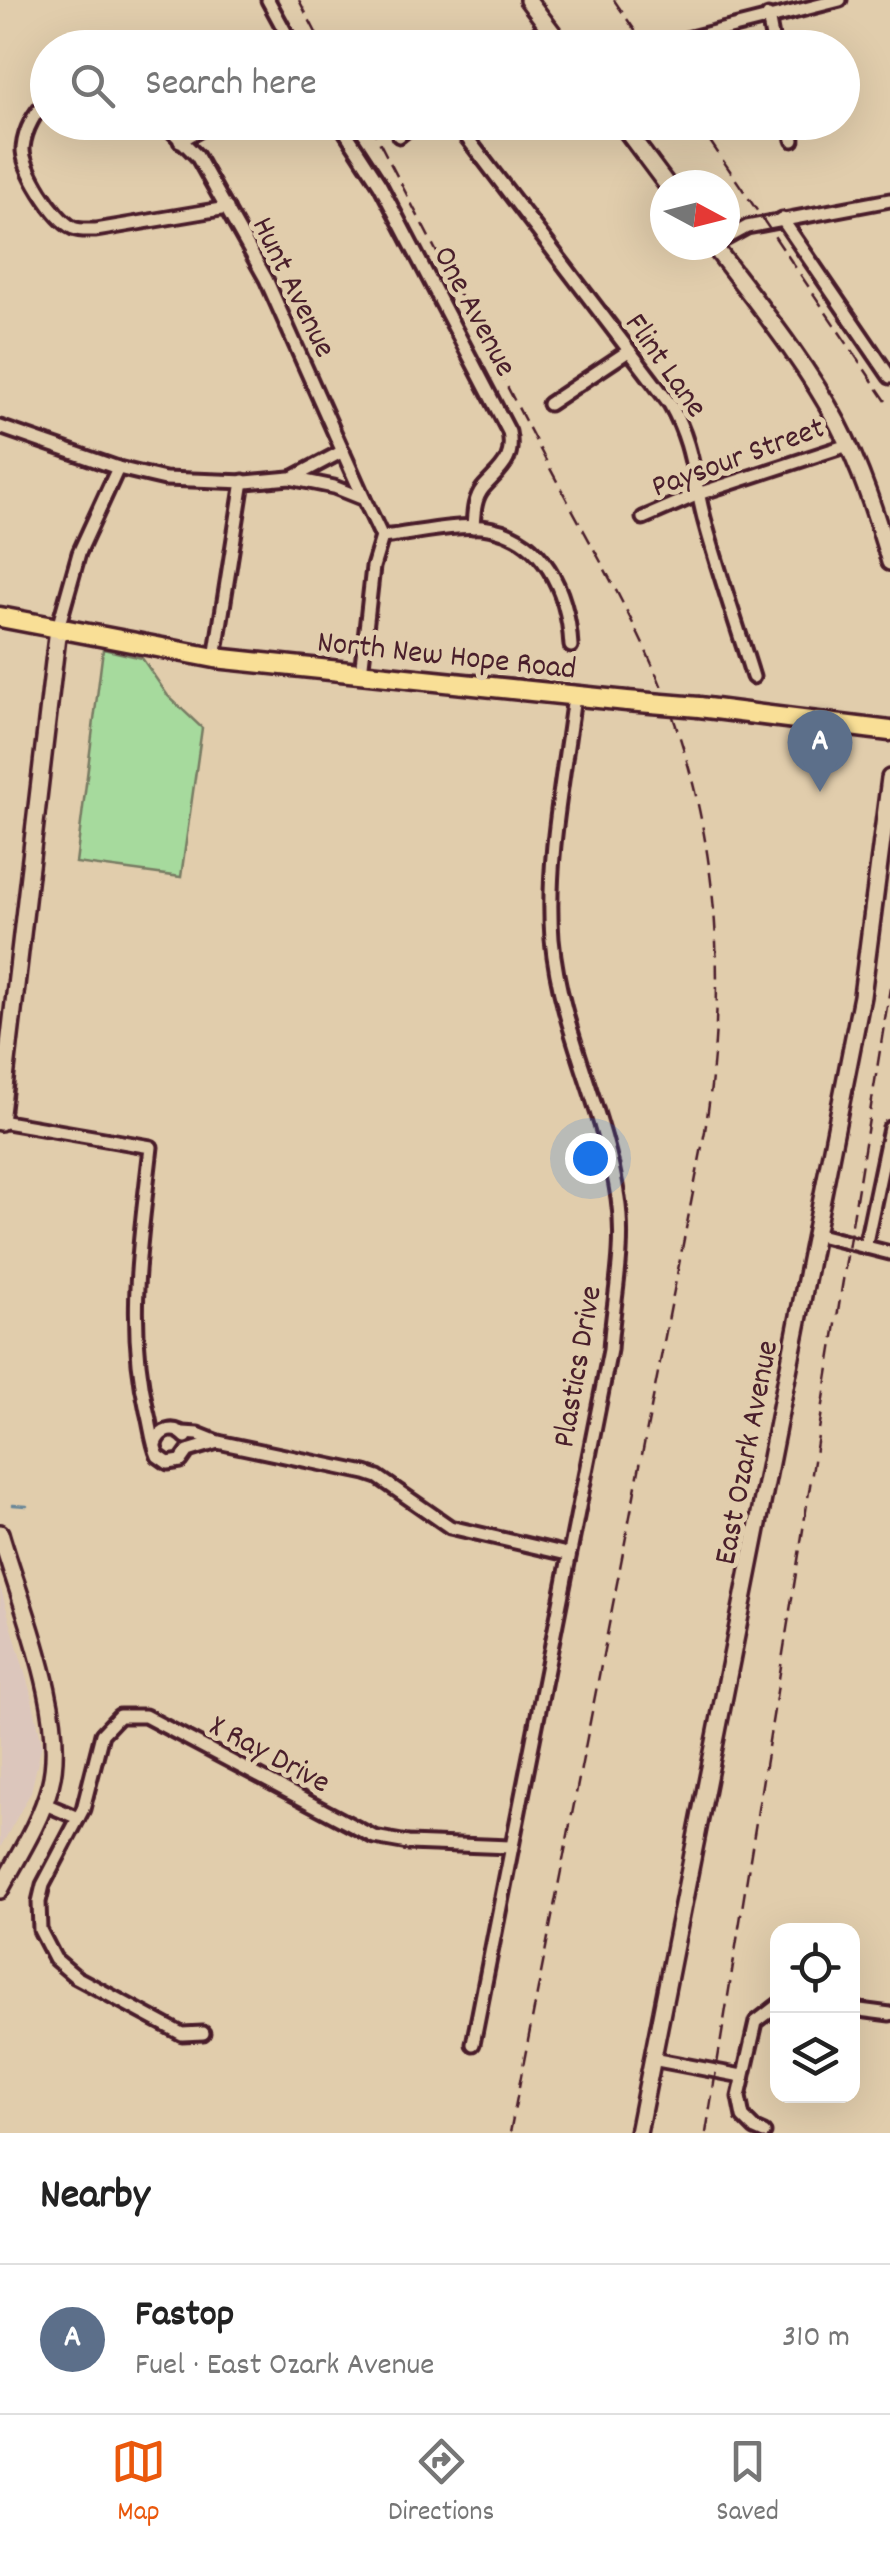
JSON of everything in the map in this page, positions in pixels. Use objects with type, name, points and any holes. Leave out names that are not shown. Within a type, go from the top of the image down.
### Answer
[{"type":"main road","points":[[528,0],[551,30]]},
{"type":"main road","points":[[634,140],[657,170]]},
{"type":"main road","points":[[724,260],[802,366],[848,445],[890,562]]},
{"type":"main road","name":"North New Hope Road","points":[[0,617],[215,658],[700,707],[890,732]]},
{"type":"main road","points":[[0,1122],[58,628]]},
{"type":"main road","name":"East Ozark Avenue","points":[[638,2133],[868,967],[890,778]]},
{"type":"main road","points":[[0,1533],[6,1578],[53,1714],[54,1763],[45,1804],[0,1890]]},
{"type":"street","points":[[268,0],[284,30]]},
{"type":"street","points":[[717,30],[840,0]]},
{"type":"street","points":[[768,16],[771,30]]},
{"type":"street","points":[[543,30],[548,26]]},
{"type":"street","points":[[30,123],[23,150],[25,163],[57,217],[74,229],[96,230],[227,208]]},
{"type":"street","name":"One Avenue","points":[[351,140],[380,185],[509,432],[511,454],[477,499],[473,527]]},
{"type":"street","name":"Flint Lane","points":[[468,140],[682,426],[701,492],[704,518],[754,677]]},
{"type":"street","name":"Hunt Avenue","points":[[180,141],[197,156],[266,279],[382,536]]},
{"type":"street","points":[[740,231],[782,219],[890,200]]},
{"type":"street","points":[[782,219],[890,377]]},
{"type":"street","points":[[549,404],[627,352]]},
{"type":"street","points":[[0,427],[118,468],[165,479],[243,482],[290,478],[334,487],[364,499]]},
{"type":"street","name":"Paysour Street","points":[[643,518],[701,492],[848,445]]},
{"type":"street","points":[[290,478],[343,452]]},
{"type":"street","points":[[58,628],[79,553],[118,468]]},
{"type":"street","points":[[215,658],[243,482]]},
{"type":"street","points":[[361,674],[374,567],[382,536],[473,527],[514,537],[545,562],[566,603],[571,646]]},
{"type":"street","name":"Plastics Drive","points":[[472,2044],[610,1350],[622,1237],[613,1169],[565,1012],[552,937],[553,860],[574,696]]},
{"type":"street","points":[[0,1122],[151,1147],[134,1317],[138,1367],[148,1415],[158,1456],[168,1464],[180,1462],[188,1451],[218,1442]]},
{"type":"street","points":[[866,1247],[890,1128]]},
{"type":"street","points":[[815,1234],[890,1253]]},
{"type":"street","points":[[148,1415],[169,1430],[366,1473],[378,1477],[450,1527],[568,1554]]},
{"type":"street","points":[[155,1444],[169,1430]]},
{"type":"street","points":[[182,1433],[187,1438],[188,1451]]},
{"type":"street","name":"X Ray Drive","points":[[203,2033],[182,2034],[76,1977],[47,1947],[40,1930],[43,1885],[78,1818],[102,1734],[119,1716],[137,1714],[374,1837],[408,1843],[510,1847]]},
{"type":"street","points":[[45,1804],[78,1818]]},
{"type":"street","points":[[764,2133],[755,2130],[743,2116],[739,2101],[756,2022],[770,2011]]},
{"type":"street","points":[[860,2011],[890,2014]]},
{"type":"street","points":[[652,2060],[742,2076]]},
{"type":"shaded area","points":[[0,1586],[42,1744],[31,1792],[0,1848]]},
{"type":"green space","points":[[103,649],[142,658],[168,696],[202,728],[181,877],[76,863]]},
{"type":"waterway","points":[[13,1505],[27,1506]]},
{"type":"railway","points":[[299,0],[315,30]]},
{"type":"railway","points":[[614,0],[635,30]]},
{"type":"railway","points":[[378,140],[645,648],[688,765],[700,816],[715,921],[716,1026],[705,1131],[510,2133]]},
{"type":"railway","points":[[709,140],[890,407]]},
{"type":"railway","points":[[706,2133],[890,988]]},
{"type":"place","name":"Fastop","points":[[820,792]]}]
